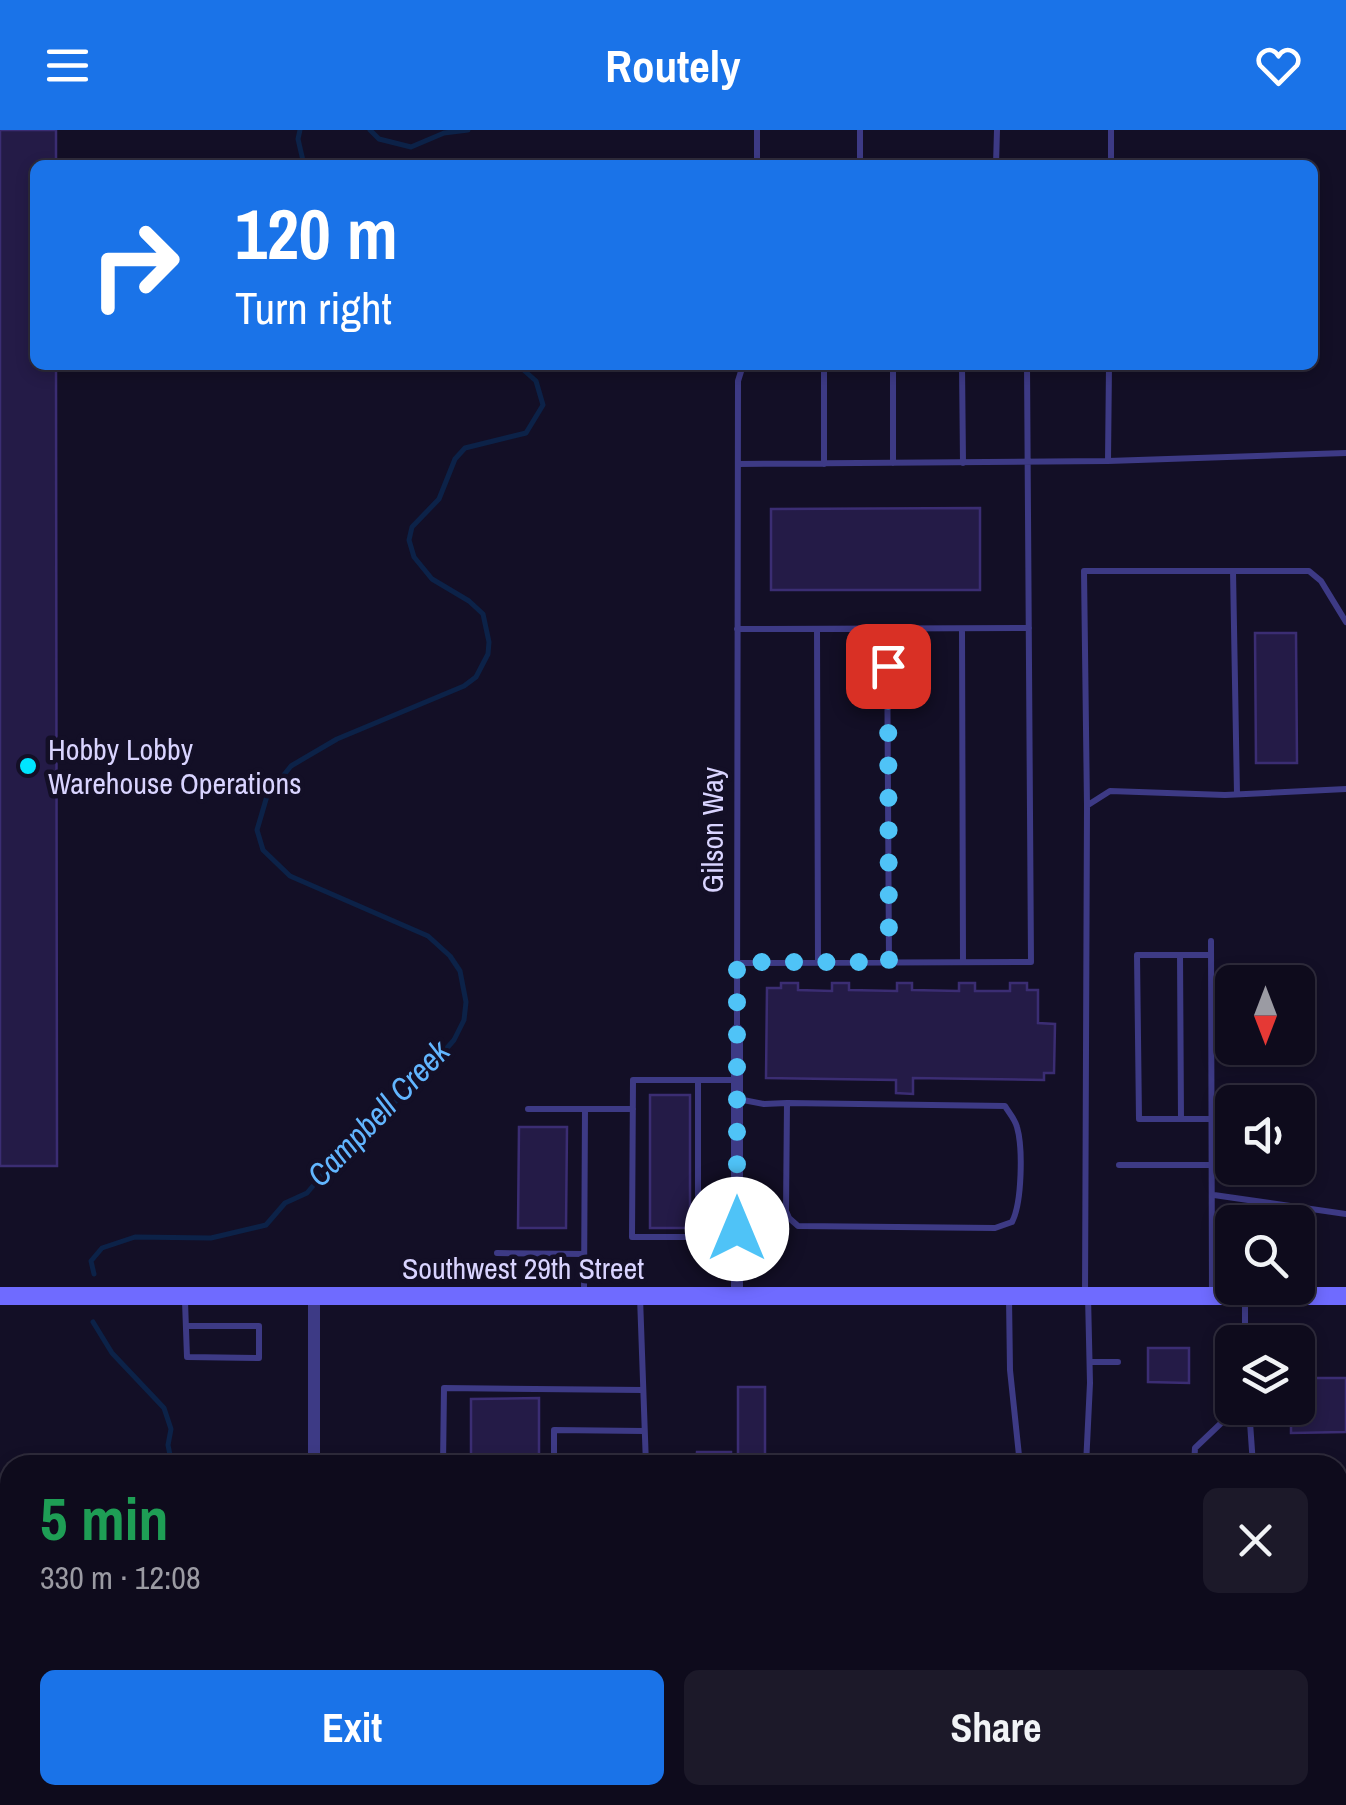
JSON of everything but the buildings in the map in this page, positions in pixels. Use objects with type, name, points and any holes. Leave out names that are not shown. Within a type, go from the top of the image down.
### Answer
[{"type":"street","name":"Gilson Way","points":[[736,1296],[737,1030]]},
{"type":"street","name":"Southwest 29th Street","points":[[0,1296],[1215,1297]]},
{"type":"street","points":[[314,1296],[314,1455]]},
{"type":"street","name":"Southwest 29th Street","points":[[1315,1296],[1346,1296]]},
{"type":"lane","points":[[756,130],[756,160]]},
{"type":"lane","points":[[860,130],[860,160]]},
{"type":"lane","points":[[996,130],[996,160]]},
{"type":"lane","points":[[1111,130],[1111,160]]},
{"type":"lane","name":"Gilson Way","points":[[737,1030],[738,381],[741,370]]},
{"type":"lane","points":[[824,370],[824,464]]},
{"type":"lane","points":[[894,370],[894,463]]},
{"type":"lane","points":[[962,370],[963,463]]},
{"type":"lane","points":[[737,962],[1031,962],[1027,370]]},
{"type":"lane","points":[[1108,461],[1109,370]]},
{"type":"lane","points":[[738,464],[1028,463],[1346,453]]},
{"type":"lane","points":[[1086,1455],[1088,806],[1084,571],[1309,572],[1321,581],[1346,622]]},
{"type":"lane","points":[[1232,571],[1236,794]]},
{"type":"lane","points":[[888,628],[889,962]]},
{"type":"lane","points":[[962,628],[962,962]]},
{"type":"lane","points":[[737,629],[1029,628]]},
{"type":"lane","points":[[817,629],[818,962]]},
{"type":"lane","points":[[1088,806],[1110,790],[1236,794],[1346,789]]},
{"type":"lane","points":[[1211,941],[1212,1297]]},
{"type":"lane","points":[[1211,954],[1137,954],[1139,1119],[1213,1119]]},
{"type":"lane","points":[[1180,954],[1181,1119]]},
{"type":"lane","points":[[698,1080],[698,1237],[632,1237],[633,1080],[698,1080],[737,1080]]},
{"type":"lane","points":[[737,1098],[764,1104],[787,1104],[1004,1106],[1016,1123],[1019,1141],[1018,1210],[1012,1222],[995,1228],[798,1226],[789,1218],[784,1193],[787,1104]]},
{"type":"lane","points":[[528,1109],[633,1109]]},
{"type":"lane","points":[[584,1296],[585,1109]]},
{"type":"lane","points":[[1119,1166],[1214,1165]]},
{"type":"lane","points":[[1214,1195],[1346,1214]]},
{"type":"lane","points":[[698,1229],[737,1229]]},
{"type":"lane","points":[[497,1253],[584,1254]]},
{"type":"lane","points":[[185,1296],[187,1357],[259,1358],[259,1326],[186,1326]]},
{"type":"lane","points":[[640,1296],[645,1455]]},
{"type":"lane","points":[[1009,1296],[1010,1370],[1019,1455]]},
{"type":"lane","points":[[1089,1362],[1118,1362]]},
{"type":"lane","points":[[443,1455],[444,1388],[643,1390]]},
{"type":"lane","points":[[1195,1455],[1195,1448],[1219,1425]]},
{"type":"lane","points":[[1250,1425],[1253,1455]]},
{"type":"lane","points":[[554,1455],[554,1430],[644,1431]]},
{"type":"waterway","name":"Campbell Creek","points":[[300,130],[303,160]]},
{"type":"waterway","name":"Campbell Creek","points":[[370,130],[379,139],[411,147],[444,133],[468,130]]},
{"type":"waterway","name":"Campbell Creek","points":[[94,1274],[91,1261],[102,1248],[135,1237],[211,1238],[266,1225],[285,1203],[307,1193],[347,1146],[417,1082],[454,1040],[464,1020],[466,1002],[460,971],[450,956],[428,936],[290,876],[263,850],[257,830],[267,796],[291,766],[337,739],[464,686],[476,677],[488,654],[483,614],[432,579],[414,557],[409,540],[412,527],[439,499],[455,459],[465,448],[526,433],[543,405],[536,381],[524,370]]},
{"type":"waterway","name":"Campbell Creek","points":[[93,1322],[112,1353],[164,1408],[171,1429],[170,1455]]},
{"type":"place","name":"Hobby Lobby Warehouse Operations","points":[[28,766]]},
{"type":"route","points":[[737,1229],[737,962],[889,962],[888,666]]}]
